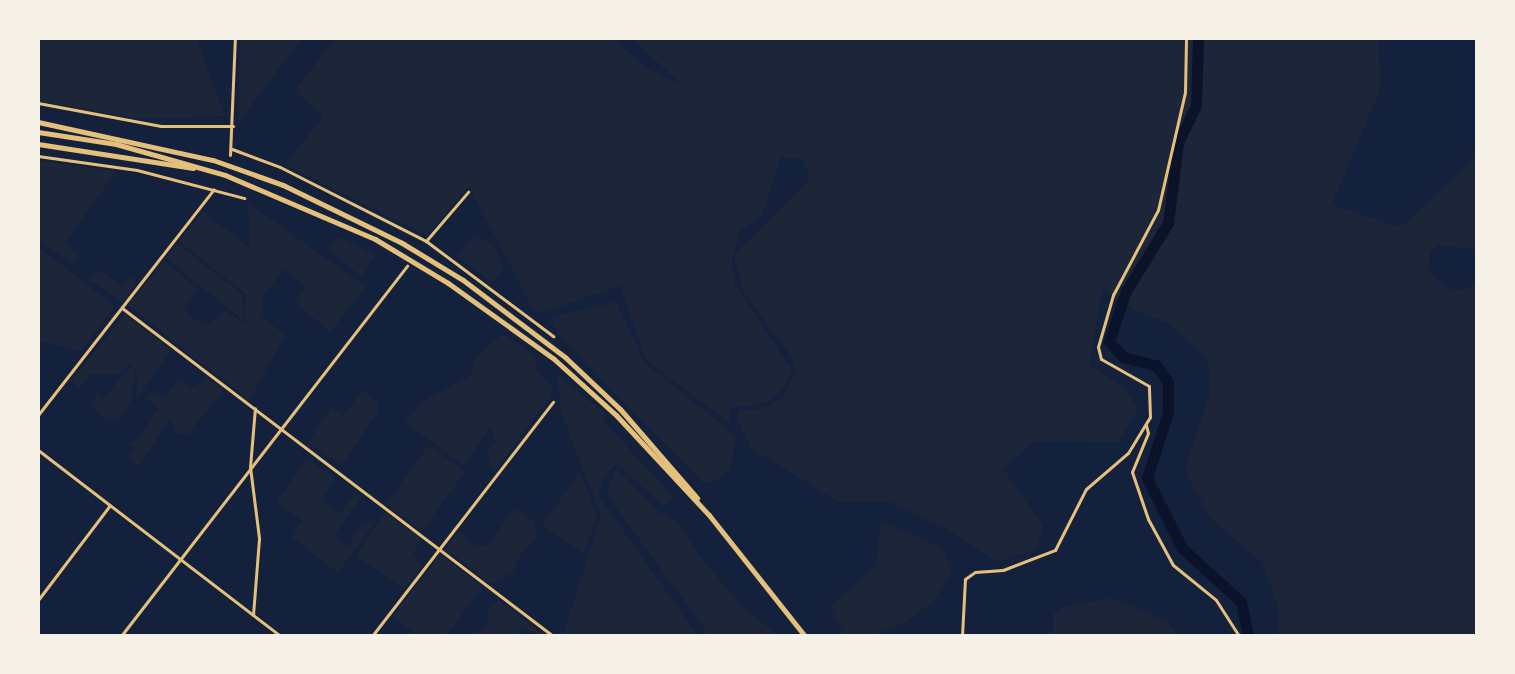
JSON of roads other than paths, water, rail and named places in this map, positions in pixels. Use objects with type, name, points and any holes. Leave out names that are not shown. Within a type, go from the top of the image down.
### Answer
[{"type":"highway","points":[[38,122],[213,160],[283,185],[402,243],[475,288],[566,358],[661,454],[805,636]]},
{"type":"highway","points":[[38,132],[116,144],[225,175],[375,239],[502,320],[616,415],[709,515]]},
{"type":"highway","points":[[38,144],[112,152],[225,175]]},
{"type":"street","points":[[230,155],[235,38]]},
{"type":"street","points":[[962,636],[965,579],[975,572],[1003,570],[1055,550],[1086,489],[1128,453],[1146,425],[1153,407],[1149,386],[1101,359],[1098,347],[1113,295],[1158,210],[1185,92],[1186,38]]},
{"type":"street","points":[[38,103],[161,126],[233,126]]},
{"type":"street","points":[[232,149],[280,167],[426,241],[553,336]]},
{"type":"street","points":[[38,156],[137,170],[244,198]]},
{"type":"street","points":[[38,415],[214,189]]},
{"type":"street","points":[[426,241],[468,192]]},
{"type":"street","points":[[121,636],[407,266]]},
{"type":"street","points":[[122,308],[553,636]]},
{"type":"street","points":[[372,636],[553,402]]},
{"type":"street","points":[[253,615],[259,538],[250,467],[255,408]]},
{"type":"street","points":[[1146,425],[1148,433],[1132,472],[1148,519],[1173,565],[1216,600],[1239,636]]},
{"type":"street","points":[[38,450],[280,636]]},
{"type":"street","points":[[38,600],[110,505]]},
{"type":"waterway","points":[[1198,38],[1196,105],[1178,143],[1168,223],[1126,291],[1109,341],[1123,357],[1156,365],[1168,382],[1168,412],[1147,478],[1182,548],[1241,602],[1248,636]]}]
